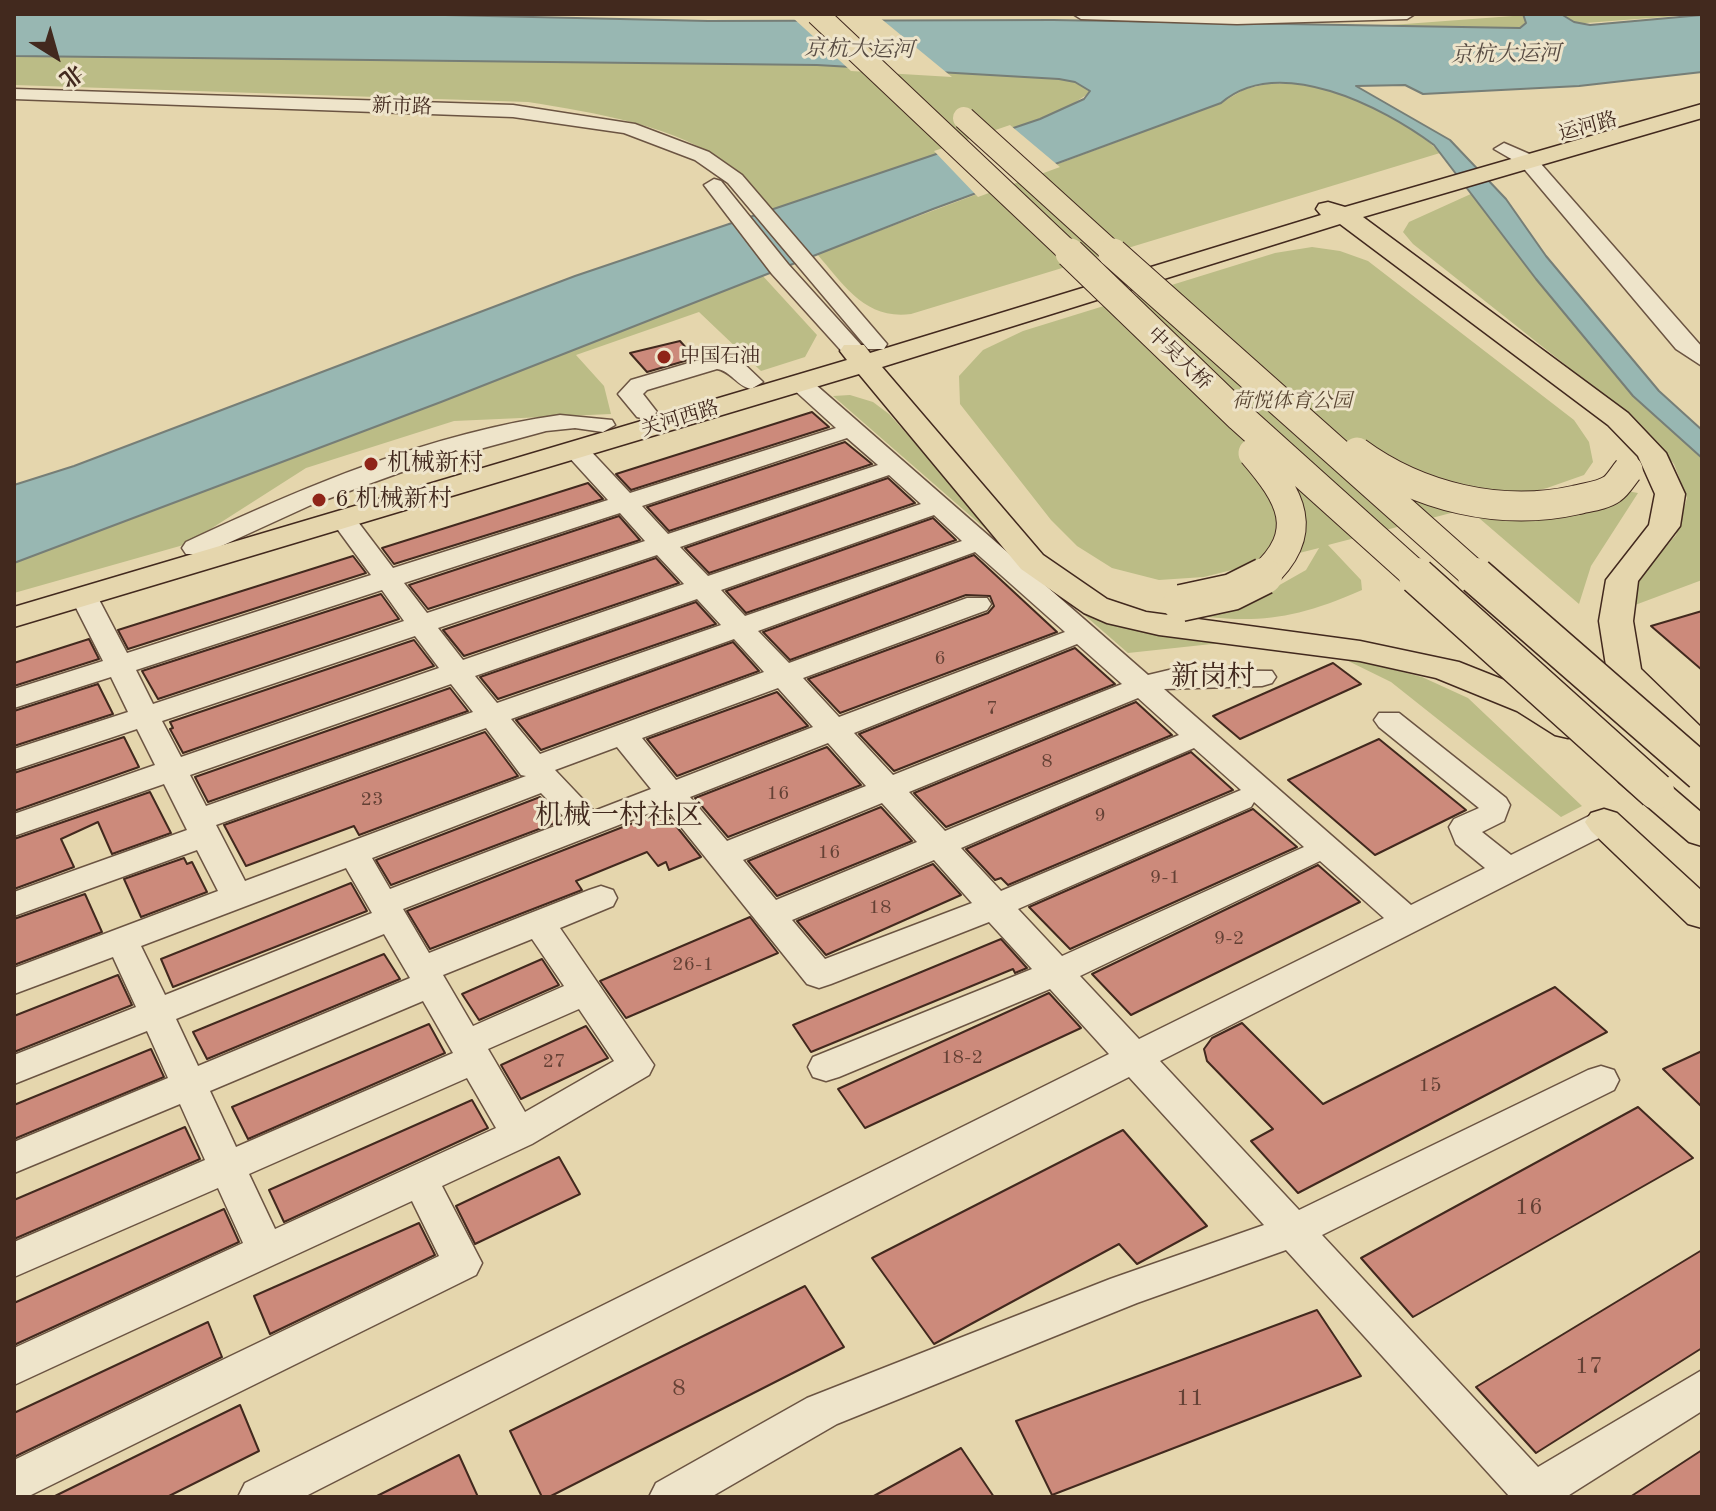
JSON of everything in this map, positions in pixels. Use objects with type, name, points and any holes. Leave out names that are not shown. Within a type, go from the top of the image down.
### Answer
[{"type":"main road","name":"中吴大桥","points":[[817,14],[1240,417],[1656,791]]},
{"type":"main road","name":"中吴大桥","points":[[850,14],[1335,453],[1702,773]]},
{"type":"main road","name":"运河路","points":[[1483,164],[1504,149],[1702,98]]},
{"type":"main road","name":"运河路","points":[[1483,164],[1527,160],[1702,111]]},
{"type":"main road","points":[[1333,214],[1483,164]]},
{"type":"main road","points":[[1061,204],[1127,251],[1368,461],[1429,490],[1475,503],[1529,508],[1572,502],[1611,489],[1639,461]]},
{"type":"main road","points":[[1026,210],[1104,310],[1248,446],[1285,493],[1294,526],[1280,559],[1251,585],[1171,614]]},
{"type":"main road","points":[[1333,214],[1598,421],[1670,494],[1664,526],[1622,580],[1616,621],[1624,672],[1702,748]]},
{"type":"main road","name":"关河西路","points":[[14,602],[645,412],[870,353],[1333,214]]},
{"type":"main road","points":[[870,353],[1032,562],[1061,585],[1116,615],[1171,614],[1411,658],[1488,681],[1536,704],[1656,791],[1702,833]]},
{"type":"main road","name":"关河西路","points":[[14,617],[800,383],[870,353]]},
{"type":"main road","points":[[1604,822],[1702,914]]},
{"type":"street","points":[[1081,14],[1237,19],[1407,14]]},
{"type":"street","name":"新市路","points":[[14,94],[513,111],[578,118],[628,128],[702,156],[735,179],[805,263],[870,353]]},
{"type":"street","name":"新市路","points":[[14,101],[472,116],[556,123],[631,137],[691,163],[740,216],[780,269],[870,353]]},
{"type":"street","points":[[1504,149],[1527,160],[1684,344],[1702,359]]},
{"type":"street","points":[[800,383],[1407,920]]},
{"type":"street","points":[[14,699],[837,435]]},
{"type":"street","points":[[576,450],[836,729],[1132,1059],[1536,1495],[1702,1389]]},
{"type":"street","points":[[14,760],[879,472]]},
{"type":"street","points":[[14,825],[924,511]]},
{"type":"street","points":[[343,519],[490,716],[538,774],[589,824]]},
{"type":"street","points":[[14,904],[202,827],[490,716],[964,548]]},
{"type":"street","points":[[84,596],[237,897]]},
{"type":"street","points":[[14,981],[353,853],[623,735],[977,604]]},
{"type":"street","points":[[14,1070],[156,1013],[589,824],[1065,641]]},
{"type":"street","points":[[721,856],[1143,686],[1169,679],[1262,677]]},
{"type":"street","points":[[1389,720],[1495,805],[1493,814],[1465,827],[1467,836],[1509,870]]},
{"type":"street","points":[[623,735],[819,975],[996,906],[1240,800]]},
{"type":"street","points":[[770,916],[1181,744]]},
{"type":"street","points":[[260,1497],[1604,822]]},
{"type":"street","points":[[353,853],[519,1134]]},
{"type":"street","points":[[826,1067],[1055,973],[1306,857]]},
{"type":"street","points":[[14,1158],[189,1085],[539,923],[601,898]]},
{"type":"street","points":[[14,1367],[519,1134],[636,1065],[539,923]]},
{"type":"street","points":[[122,940],[266,1251]]},
{"type":"street","points":[[14,1260],[228,1167],[470,1052],[586,991]]},
{"type":"street","points":[[671,1497],[822,1411],[1124,1291],[1292,1232],[1601,1080]]},
{"type":"street","points":[[14,1482],[462,1263],[420,1180]]},
{"type":"green space","points":[[1540,14],[1702,14],[1521,28],[1378,26]]},
{"type":"green space","points":[[14,56],[817,65],[1059,79],[1075,82],[1090,91],[1073,103],[993,137],[771,210],[739,172],[711,153],[661,131],[608,116],[528,102],[14,85]]},
{"type":"green space","points":[[1267,84],[1310,85],[1347,96],[1400,122],[1440,153],[911,314],[881,312],[868,306],[846,288],[817,254],[1221,103],[1245,89]]},
{"type":"green space","points":[[1473,193],[1536,279],[1633,396],[1702,458],[1702,580],[1627,608],[1640,576],[1676,535],[1687,498],[1674,464],[1635,420],[1413,244],[1403,232],[1409,222]]},
{"type":"green space","name":"荷悦体育公园","points":[[1312,247],[1340,251],[1368,261],[1574,420],[1589,442],[1593,462],[1584,475],[1547,488],[1328,545],[1361,580],[1362,590],[1335,601],[1265,618],[1219,618],[1165,611],[1168,607],[1269,591],[1306,570],[1319,548],[1204,577],[1159,580],[1112,568],[1077,546],[1051,520],[960,404],[959,376],[983,350],[1023,331],[1275,253]]},
{"type":"green space","points":[[762,275],[817,335],[805,357],[761,371],[699,312],[576,355],[604,386],[611,414],[454,421],[306,468],[187,544],[14,593],[14,563],[441,402]]},
{"type":"green space","points":[[850,395],[873,402],[889,414],[975,510],[1061,591],[1240,641],[1128,653],[833,396]]},
{"type":"green space","points":[[1627,491],[1638,493],[1591,566],[1579,604],[1472,512]]},
{"type":"green space","points":[[1336,655],[1422,677],[1468,698],[1582,806],[1561,817],[1391,682]]},
{"type":"water","name":"京杭大运河","points":[[14,14],[401,14],[708,21],[1053,20],[1520,28],[1526,23],[1523,14],[1561,14],[1574,22],[1590,25],[1702,15],[1702,72],[1579,86],[1423,94],[1405,85],[1356,86],[1450,140],[1506,199],[1546,256],[1659,391],[1702,430],[1702,458],[1633,396],[1536,279],[1434,145],[1387,115],[1359,102],[1300,84],[1272,83],[1245,89],[1221,103],[933,209],[441,402],[14,563],[14,485],[74,466],[575,276],[1040,119],[1084,99],[1090,91],[1075,82],[1059,79],[817,65],[14,56]]},
{"type":"pier","points":[[792,17],[879,17],[952,77],[851,71]]},
{"type":"pier","points":[[1010,125],[1060,167],[978,197],[934,151]]},
{"type":"building","name":"中国石油","points":[[680,341],[695,358],[647,372],[630,353]]},
{"type":"building","points":[[812,412],[829,427],[631,490],[616,474]]},
{"type":"building","points":[[845,442],[872,464],[669,531],[647,507]]},
{"type":"building","points":[[888,478],[915,503],[709,573],[685,548]]},
{"type":"building","points":[[588,483],[603,499],[394,564],[382,548]]},
{"type":"building","points":[[619,516],[640,540],[428,609],[409,585]]},
{"type":"building","points":[[933,518],[956,540],[746,613],[726,591]]},
{"type":"building","points":[[974,555],[1057,632],[840,713],[808,679],[988,613],[994,606],[990,596],[966,595],[790,660],[763,632]]},
{"type":"building","points":[[353,556],[366,573],[128,649],[118,630]]},
{"type":"building","points":[[656,558],[679,583],[464,656],[443,630]]},
{"type":"building","points":[[381,594],[399,619],[158,699],[142,671]]},
{"type":"building","points":[[696,602],[716,624],[498,699],[480,677]]},
{"type":"building","points":[[1702,611],[1702,670],[1651,626]]},
{"type":"building","points":[[89,639],[99,659],[14,686],[14,663]]},
{"type":"building","points":[[414,640],[434,666],[183,753],[170,729],[173,728],[170,722]]},
{"type":"building","points":[[733,642],[759,671],[541,750],[516,720]]},
{"type":"building","points":[[1075,648],[1115,684],[894,771],[859,734]]},
{"type":"building","points":[[1333,663],[1361,684],[1240,739],[1213,716]]},
{"type":"building","points":[[98,684],[113,714],[14,746],[14,711]]},
{"type":"building","points":[[450,688],[468,711],[208,802],[195,777]]},
{"type":"building","points":[[777,692],[808,726],[677,776],[647,739]]},
{"type":"building","points":[[1136,702],[1172,735],[946,827],[914,793]]},
{"type":"building","points":[[485,732],[518,776],[359,835],[354,826],[246,866],[224,825]]},
{"type":"building","points":[[124,737],[139,767],[14,811],[14,773]]},
{"type":"building","points":[[1379,739],[1466,810],[1375,855],[1288,780]]},
{"type":"building","points":[[827,747],[861,785],[728,837],[695,798]]},
{"type":"building","points":[[1191,752],[1233,790],[1008,885],[1001,878],[995,880],[966,849]]},
{"type":"building","points":[[150,792],[171,833],[112,854],[98,822],[61,839],[74,867],[14,889],[14,839]]},
{"type":"building","points":[[540,797],[563,820],[391,885],[376,860]]},
{"type":"building","points":[[881,807],[912,841],[777,896],[748,861]]},
{"type":"building","points":[[1253,809],[1297,847],[1070,949],[1029,907]]},
{"type":"building","points":[[664,811],[701,857],[669,870],[666,862],[658,866],[647,852],[576,881],[582,890],[430,949],[407,911]]},
{"type":"building","points":[[184,858],[187,864],[192,862],[207,892],[141,917],[124,879]]},
{"type":"building","points":[[933,864],[961,895],[826,955],[797,921]]},
{"type":"building","points":[[1318,865],[1360,902],[1131,1015],[1092,974]]},
{"type":"building","points":[[351,883],[367,911],[173,987],[161,959]]},
{"type":"building","points":[[85,894],[102,932],[14,965],[14,919]]},
{"type":"building","points":[[750,917],[778,953],[626,1018],[600,981]]},
{"type":"building","points":[[1001,939],[1027,968],[1015,973],[1013,969],[811,1052],[793,1025]]},
{"type":"building","points":[[384,954],[400,979],[207,1059],[193,1032]]},
{"type":"building","points":[[542,959],[559,985],[479,1020],[462,994]]},
{"type":"building","points":[[118,975],[132,1005],[14,1052],[14,1016]]},
{"type":"building","points":[[1555,987],[1607,1032],[1298,1193],[1251,1141],[1273,1129],[1207,1061],[1204,1049],[1212,1038],[1242,1023],[1323,1104]]},
{"type":"building","points":[[1049,993],[1081,1028],[865,1128],[838,1089]]},
{"type":"building","points":[[429,1024],[445,1053],[248,1139],[232,1107]]},
{"type":"building","points":[[586,1026],[608,1058],[521,1099],[501,1065]]},
{"type":"building","points":[[151,1049],[164,1077],[14,1139],[14,1105]]},
{"type":"building","points":[[1702,1051],[1702,1107],[1663,1069]]},
{"type":"building","points":[[472,1100],[488,1128],[284,1222],[269,1190]]},
{"type":"building","points":[[1638,1107],[1693,1158],[1413,1317],[1361,1258]]},
{"type":"building","points":[[185,1127],[200,1159],[14,1239],[14,1200]]},
{"type":"building","points":[[1123,1130],[1207,1226],[1137,1264],[1119,1244],[934,1344],[872,1258]]},
{"type":"building","points":[[559,1157],[580,1194],[475,1244],[456,1206]]},
{"type":"building","points":[[224,1209],[239,1242],[14,1345],[14,1303]]},
{"type":"building","points":[[419,1223],[435,1255],[270,1334],[254,1296]]},
{"type":"building","points":[[1702,1250],[1702,1348],[1536,1453],[1476,1387]]},
{"type":"building","points":[[805,1286],[844,1347],[549,1497],[542,1497],[510,1431]]},
{"type":"building","points":[[1317,1310],[1361,1376],[1052,1495],[1016,1421]]},
{"type":"building","points":[[208,1322],[222,1357],[14,1457],[14,1413]]},
{"type":"building","points":[[240,1405],[259,1451],[167,1497],[53,1497]]},
{"type":"building","points":[[961,1448],[994,1497],[872,1497]]},
{"type":"building","points":[[1702,1450],[1702,1497],[1630,1497]]},
{"type":"building","points":[[459,1455],[478,1497],[375,1497]]},
{"type":"place","name":"中国石油","points":[[664,357]]},
{"type":"place","name":"机械新村","points":[[371,464]]},
{"type":"place","name":"6 机械新村","points":[[319,500]]},
{"type":"district","name":"新岗村","points":[[1213,678]]},
{"type":"district","name":"机械一村社区","points":[[619,817]]}]
